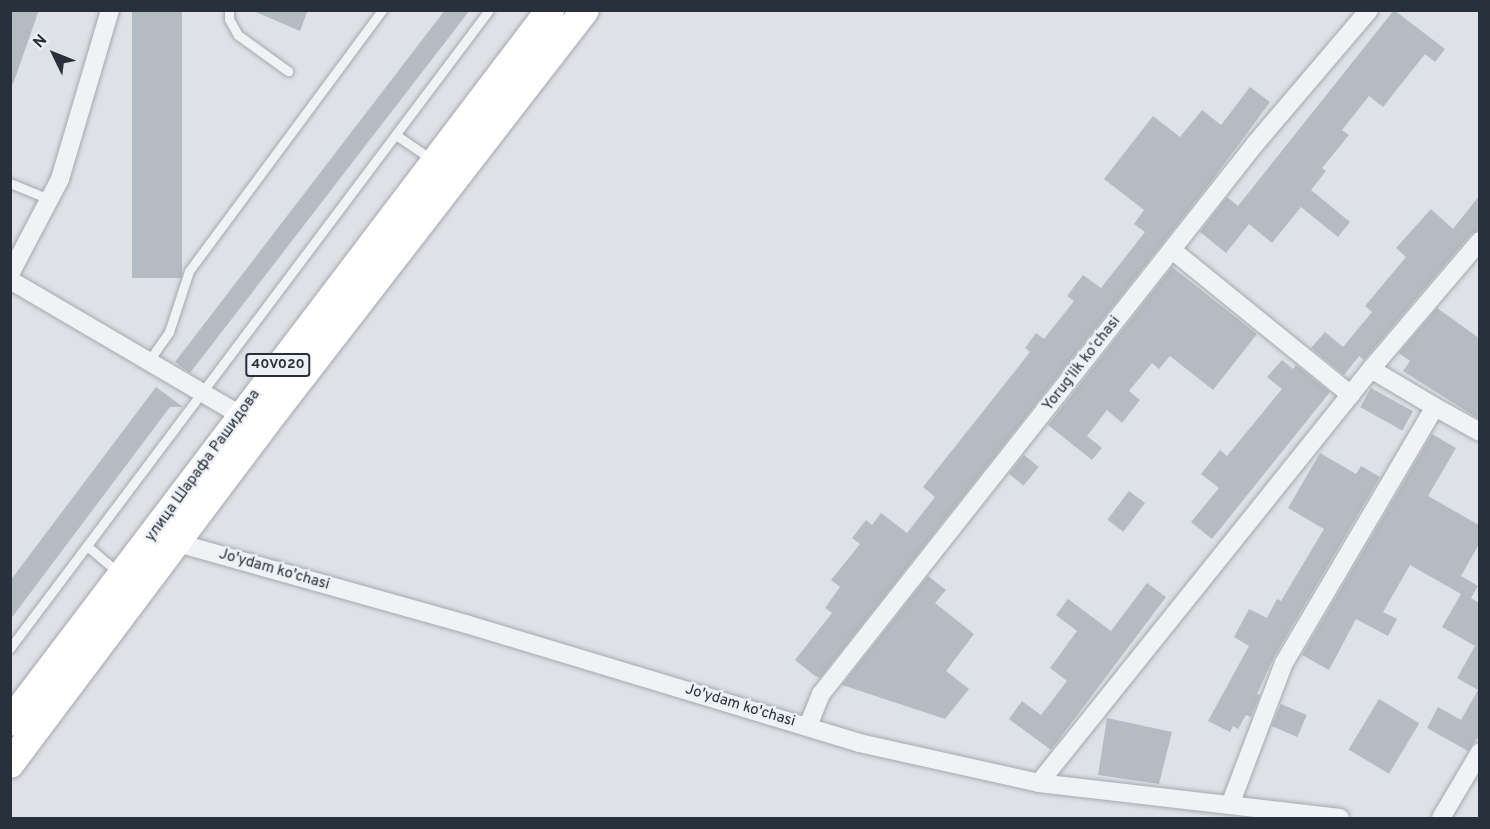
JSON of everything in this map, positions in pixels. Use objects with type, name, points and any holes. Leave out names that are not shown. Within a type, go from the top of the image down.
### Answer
[{"type":"main road","name":"улица Шарафа Рашидова","points":[[10,723],[122,576],[165,539],[240,415],[550,10]]},
{"type":"main road","points":[[10,764],[165,539],[585,10]]},
{"type":"street","points":[[10,274],[60,179],[110,10]]},
{"type":"street","name":"Yorugʻlik koʻchasi","points":[[808,726],[821,694],[1172,250],[1369,10]]},
{"type":"street","points":[[1039,783],[1371,369],[1479,241]]},
{"type":"street","points":[[1172,250],[1351,395]]},
{"type":"street","points":[[10,280],[202,395],[240,415]]},
{"type":"street","points":[[1371,369],[1479,432]]},
{"type":"street","points":[[1230,805],[1284,663],[1435,407]]},
{"type":"street","name":"Jo'ydam ko'chasi","points":[[165,539],[478,627],[859,742],[1039,783],[1340,819]]},
{"type":"street","points":[[1441,819],[1479,752]]},
{"type":"lane","points":[[229,10],[229,19],[238,35],[288,71]]},
{"type":"lane","points":[[148,362],[169,332],[189,271],[382,10]]},
{"type":"lane","points":[[10,648],[489,10]]},
{"type":"lane","points":[[396,135],[435,162]]},
{"type":"lane","points":[[10,183],[49,200]]},
{"type":"lane","points":[[87,546],[122,576]]},
{"type":"building","points":[[10,10],[39,10],[13,84],[10,83]]},
{"type":"building","points":[[132,10],[182,10],[182,278],[132,278]]},
{"type":"building","points":[[251,10],[308,10],[300,31]]},
{"type":"building","points":[[445,10],[470,10],[190,373],[184,369],[175,362]]},
{"type":"building","points":[[1394,10],[1445,49],[1435,62],[1425,54],[1383,107],[1369,96],[1342,130],[1349,135],[1322,168],[1326,171],[1311,190],[1350,222],[1338,237],[1301,207],[1272,243],[1249,224],[1226,253],[1200,232],[1227,197],[1238,206]]},
{"type":"building","points":[[1250,87],[1270,102],[1210,183],[820,678],[815,676],[795,660],[832,613],[825,608],[840,587],[831,580],[860,544],[852,538],[866,520],[872,525],[881,513],[907,533],[935,497],[923,487],[1030,352],[1025,348],[1036,333],[1044,339],[1074,301],[1067,296],[1083,275],[1101,288],[1145,232],[1134,224],[1144,210],[1104,179],[1153,116],[1180,137],[1202,110],[1221,125]]},
{"type":"building","points":[[1479,196],[1479,230],[1471,234],[1364,360],[1359,356],[1344,375],[1311,348],[1325,332],[1343,347],[1372,312],[1365,306],[1406,257],[1396,248],[1431,209],[1453,229]]},
{"type":"building","points":[[1172,267],[1257,334],[1213,390],[1170,356],[1159,369],[1152,363],[1129,391],[1140,400],[1122,423],[1107,410],[1087,436],[1102,448],[1092,460],[1048,425]]},
{"type":"building","points":[[1437,308],[1479,338],[1479,419],[1403,371],[1410,361],[1399,353]]},
{"type":"building","points":[[1282,360],[1293,369],[1296,365],[1330,392],[1212,539],[1191,522],[1219,488],[1201,474],[1220,450],[1227,456],[1282,389],[1267,377]]},
{"type":"building","points":[[156,387],[183,407],[170,407],[10,620],[10,581]]},
{"type":"building","points":[[1371,388],[1413,411],[1402,431],[1360,407]]},
{"type":"building","points":[[1432,434],[1456,448],[1428,496],[1479,525],[1479,544],[1461,576],[1478,586],[1471,598],[1479,603],[1479,736],[1468,751],[1427,728],[1438,707],[1461,720],[1478,690],[1457,678],[1475,646],[1442,627],[1461,594],[1410,565],[1383,612],[1397,619],[1388,636],[1356,619],[1329,670],[1302,655]]},
{"type":"building","points":[[1320,453],[1356,474],[1361,466],[1380,477],[1274,657],[1257,694],[1260,695],[1251,717],[1246,715],[1238,729],[1233,726],[1230,732],[1208,721],[1249,646],[1234,637],[1249,609],[1267,618],[1277,599],[1281,601],[1324,529],[1288,508]]},
{"type":"building","points":[[1024,455],[1039,467],[1024,486],[1009,474]]},
{"type":"building","points":[[1129,491],[1145,503],[1123,532],[1107,520]]},
{"type":"building","points":[[928,576],[946,590],[935,603],[974,634],[946,671],[969,689],[945,719],[842,685]]},
{"type":"building","points":[[1147,583],[1166,597],[1051,750],[1009,719],[1022,701],[1041,715],[1067,681],[1050,668],[1077,631],[1056,615],[1068,599],[1111,631]]},
{"type":"building","points":[[1379,699],[1419,723],[1389,774],[1349,750]]},
{"type":"building","points":[[1281,704],[1307,715],[1297,737],[1272,726]]},
{"type":"building","points":[[1107,718],[1172,732],[1159,784],[1098,775]]}]
